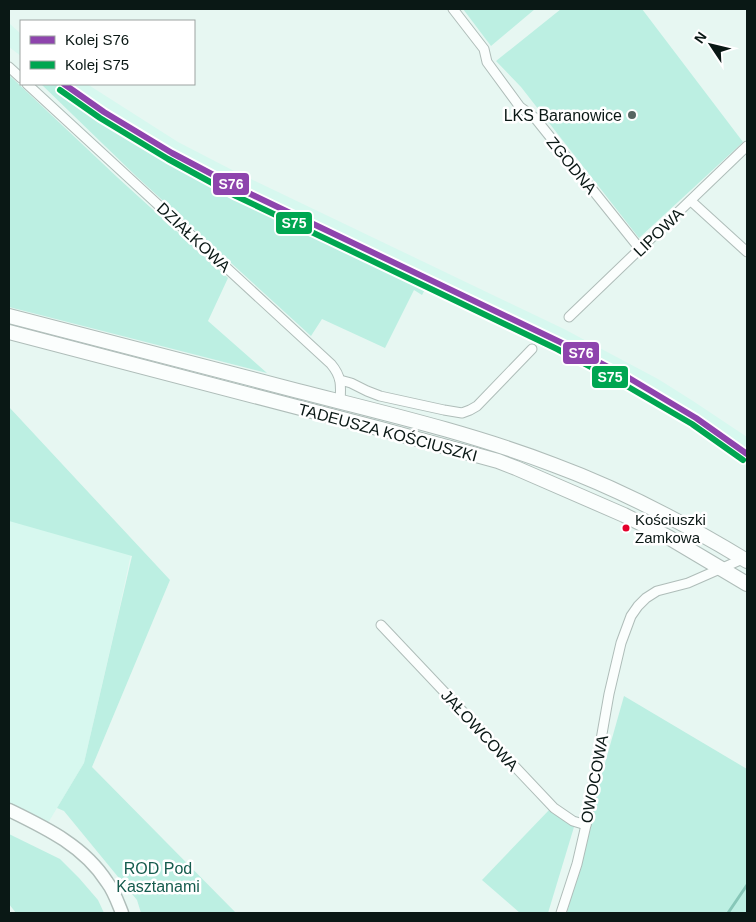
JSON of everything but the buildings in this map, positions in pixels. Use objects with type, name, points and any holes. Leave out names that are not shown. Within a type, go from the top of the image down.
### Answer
[{"type":"main road","name":"TADEUSZA KOŚCIUSZKI","points":[[9,316],[433,426],[505,448],[554,465],[632,498],[746,559]]},
{"type":"main road","name":"TADEUSZA KOŚCIUSZKI","points":[[9,332],[381,429],[516,468],[624,515],[668,537],[747,584]]},
{"type":"street","name":"ZGODNA","points":[[453,9],[484,49],[487,62],[520,107],[535,118],[640,249]]},
{"type":"street","points":[[9,67],[20,77]]},
{"type":"street","name":"DZIAŁKOWA","points":[[28,85],[332,364],[340,380]]},
{"type":"street","name":"LIPOWA","points":[[569,317],[747,146]]},
{"type":"street","points":[[691,201],[747,252]]},
{"type":"street","points":[[340,402],[340,380],[380,396],[462,413],[477,406],[532,349]]},
{"type":"street","name":"OWOCOWA","points":[[561,913],[577,864],[621,643],[631,616],[646,598],[657,591],[688,583],[746,559]]},
{"type":"street","name":"JAŁOWCOWA","points":[[381,625],[554,808],[573,821],[586,825]]},
{"type":"street","points":[[9,810],[52,832],[81,852],[107,882],[122,913]]},
{"type":"shaded area","points":[[9,23],[20,33],[20,55],[9,47]]},
{"type":"shaded area","points":[[57,85],[89,85],[178,142],[236,172],[564,329],[658,379],[747,437],[747,463],[668,407],[530,335],[275,213],[136,140],[80,103]]},
{"type":"shaded area","points":[[9,519],[132,549],[84,763],[48,823],[9,805]]},
{"type":"green space","points":[[463,9],[535,9],[491,46]]},
{"type":"green space","name":"LKS Baranowice","points":[[561,9],[642,9],[743,142],[639,238],[521,87],[496,61]]},
{"type":"green space","points":[[9,75],[228,278],[208,321],[267,373],[9,307]]},
{"type":"green space","points":[[42,85],[57,85],[80,103],[136,140],[275,213],[332,240],[430,280],[422,295],[414,290],[385,348],[322,319],[311,336],[137,177]]},
{"type":"green space","name":"ROD Pod Kasztanami","points":[[9,407],[170,580],[92,767],[236,913],[141,913],[137,900],[64,811],[57,808],[84,763],[132,556],[9,521]]},
{"type":"green space","points":[[624,696],[747,769],[747,913],[567,913],[596,795]]},
{"type":"green space","points":[[550,809],[574,827],[548,913],[520,913],[482,880]]},
{"type":"green space","points":[[9,834],[60,859],[98,900],[104,913],[16,913],[9,904]]},
{"type":"waterway","points":[[728,913],[747,885]]},
{"type":"rail line","name":"S76","points":[[65,85],[104,112],[172,153],[240,189],[560,342],[629,378],[696,418],[747,454]]},
{"type":"rail line","name":"S75","points":[[60,90],[100,118],[168,159],[236,196],[557,349],[625,385],[692,424],[743,460]]},
{"type":"place","name":"LKS Baranowice","points":[[632,115]]},
{"type":"place","name":"Kościuszki Zamkowa","points":[[626,528]]}]
